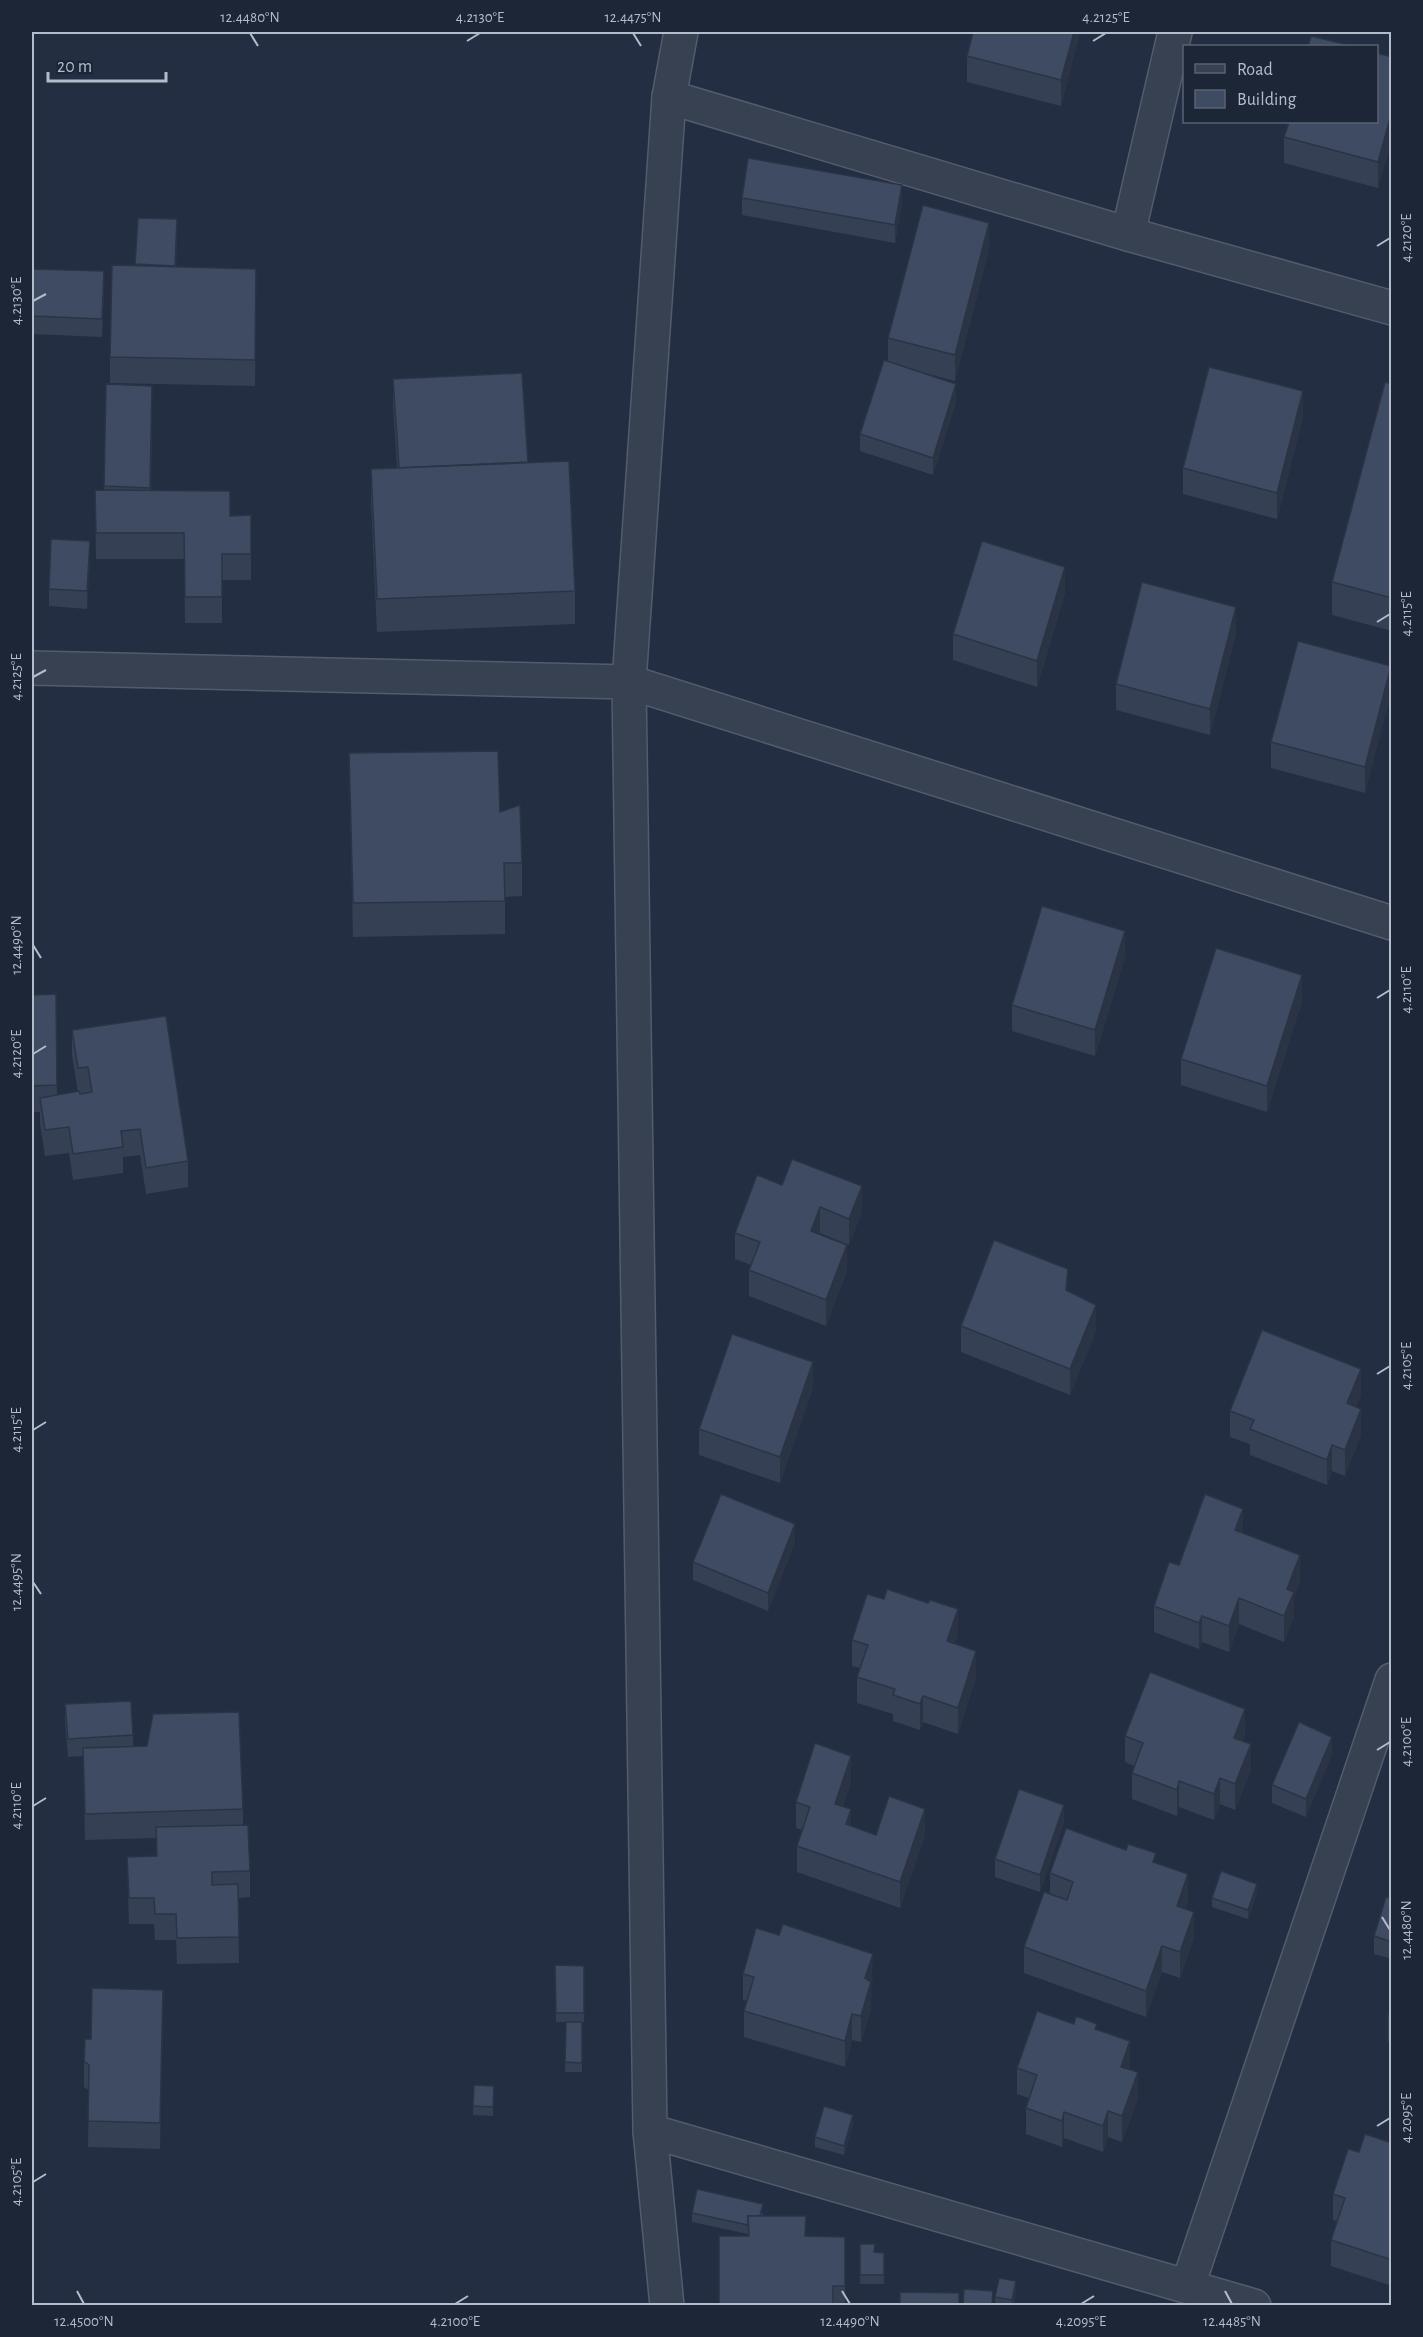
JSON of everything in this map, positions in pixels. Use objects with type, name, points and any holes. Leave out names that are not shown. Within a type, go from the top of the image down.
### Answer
[{"type":"street","points":[[667,2306],[650,2132],[629,682],[669,97],[681,32]]},
{"type":"street","points":[[1128,234],[1175,32]]},
{"type":"street","points":[[669,97],[1128,234],[1392,308]]},
{"type":"street","points":[[32,668],[629,682],[1392,923]]},
{"type":"street","points":[[1188,2285],[1392,1680]]},
{"type":"street","points":[[650,2132],[1188,2285],[1254,2306]]},
{"type":"building","points":[[973,32],[1074,32],[1061,80],[967,56]]},
{"type":"building","points":[[1311,36],[1348,45],[1308,45]]},
{"type":"building","points":[[1378,53],[1392,57],[1392,111],[1378,162],[1284,137],[1289,123],[1378,123]]},
{"type":"building","points":[[748,158],[902,185],[895,225],[742,198]]},
{"type":"building","points":[[923,205],[989,223],[955,355],[888,338]]},
{"type":"building","points":[[138,218],[177,219],[175,266],[135,264]]},
{"type":"building","points":[[112,265],[256,269],[255,360],[110,357]]},
{"type":"building","points":[[32,269],[104,271],[102,319],[32,316]]},
{"type":"building","points":[[884,360],[956,384],[933,458],[860,434]]},
{"type":"building","points":[[1209,367],[1303,391],[1277,493],[1183,468]]},
{"type":"building","points":[[522,373],[528,462],[399,468],[393,379]]},
{"type":"building","points":[[1385,382],[1392,384],[1392,598],[1332,582]]},
{"type":"building","points":[[106,384],[152,386],[150,488],[104,486]]},
{"type":"building","points":[[569,461],[575,591],[377,599],[371,469]]},
{"type":"building","points":[[95,490],[230,491],[230,516],[251,515],[251,554],[222,554],[222,597],[185,597],[184,533],[96,533]]},
{"type":"building","points":[[51,539],[90,541],[87,591],[49,589]]},
{"type":"building","points":[[982,541],[1065,567],[1037,661],[953,634]]},
{"type":"building","points":[[1142,582],[1236,607],[1210,709],[1116,684]]},
{"type":"building","points":[[1298,641],[1391,666],[1365,767],[1271,742]]},
{"type":"building","points":[[498,751],[500,812],[520,805],[522,863],[504,863],[505,901],[353,903],[349,753]]},
{"type":"building","points":[[1042,906],[1125,931],[1095,1030],[1012,1005]]},
{"type":"building","points":[[1216,948],[1302,975],[1267,1086],[1181,1059]]},
{"type":"building","points":[[56,994],[57,1085],[32,1086],[32,995]]},
{"type":"building","points":[[166,1016],[188,1161],[146,1168],[140,1129],[121,1131],[123,1147],[73,1154],[69,1127],[45,1130],[40,1098],[79,1091],[80,1094],[92,1092],[88,1067],[78,1068],[72,1030]]},
{"type":"building","points":[[792,1159],[862,1186],[849,1219],[820,1207],[811,1231],[847,1245],[826,1300],[749,1270],[760,1242],[735,1233],[757,1175],[782,1185]]},
{"type":"building","points":[[994,1240],[1068,1269],[1066,1290],[1096,1305],[1070,1369],[961,1326]]},
{"type":"building","points":[[1262,1330],[1361,1369],[1347,1403],[1361,1409],[1345,1450],[1332,1445],[1327,1460],[1250,1429],[1254,1420],[1230,1411]]},
{"type":"building","points":[[732,1334],[813,1362],[780,1457],[699,1429]]},
{"type":"building","points":[[721,1494],[795,1524],[768,1593],[693,1562]]},
{"type":"building","points":[[1205,1494],[1243,1509],[1235,1530],[1300,1555],[1287,1589],[1294,1592],[1284,1616],[1239,1598],[1229,1626],[1202,1616],[1199,1623],[1154,1606],[1169,1562],[1179,1565]]},
{"type":"building","points":[[887,1589],[928,1603],[930,1600],[958,1609],[947,1641],[976,1651],[958,1708],[923,1696],[920,1704],[893,1695],[895,1689],[857,1677],[868,1645],[852,1640],[867,1594],[884,1599]]},
{"type":"building","points":[[1150,1672],[1245,1709],[1234,1738],[1251,1744],[1235,1784],[1220,1778],[1214,1794],[1179,1781],[1177,1790],[1132,1773],[1143,1743],[1125,1736]]},
{"type":"building","points":[[131,1701],[133,1735],[68,1739],[65,1704]]},
{"type":"building","points":[[239,1712],[243,1809],[85,1814],[83,1748],[147,1746],[153,1714]]},
{"type":"building","points":[[1299,1722],[1332,1737],[1306,1799],[1272,1785]]},
{"type":"building","points":[[815,1743],[851,1756],[835,1804],[851,1809],[846,1824],[876,1835],[889,1796],[925,1809],[900,1882],[797,1846],[810,1807],[796,1802]]},
{"type":"building","points":[[1019,1789],[1064,1805],[1040,1875],[995,1859]]},
{"type":"building","points":[[248,1825],[250,1871],[212,1872],[212,1885],[238,1884],[239,1937],[177,1938],[176,1914],[155,1914],[154,1898],[129,1898],[127,1857],[157,1856],[156,1827]]},
{"type":"building","points":[[1066,1828],[1126,1850],[1128,1844],[1156,1853],[1153,1862],[1188,1874],[1177,1906],[1194,1912],[1180,1952],[1162,1946],[1146,1991],[1024,1947],[1044,1892],[1067,1900],[1073,1882],[1050,1873]]},
{"type":"building","points":[[1221,1871],[1257,1884],[1248,1910],[1212,1898]]},
{"type":"building","points":[[1386,1897],[1392,1899],[1392,1942],[1374,1936]]},
{"type":"building","points":[[783,1924],[873,1954],[865,1978],[871,1982],[861,2016],[852,2014],[845,2041],[744,2011],[754,1977],[743,1974],[756,1928],[779,1935]]},
{"type":"building","points":[[555,1965],[584,1966],[584,2013],[556,2013]]},
{"type":"building","points":[[92,1988],[163,1990],[160,2123],[88,2121],[89,2065],[84,2061],[85,2039],[91,2039]]},
{"type":"building","points":[[1037,2011],[1074,2024],[1076,2016],[1097,2024],[1095,2029],[1130,2041],[1121,2067],[1138,2072],[1122,2116],[1108,2111],[1103,2126],[1064,2112],[1062,2121],[1026,2108],[1037,2075],[1017,2068]]},
{"type":"building","points":[[566,2022],[582,2022],[582,2063],[565,2062]]},
{"type":"building","points":[[474,2085],[494,2086],[493,2107],[473,2106]]},
{"type":"building","points":[[824,2106],[853,2115],[844,2146],[815,2137]]},
{"type":"building","points":[[1365,2134],[1392,2143],[1392,2260],[1331,2240],[1345,2198],[1333,2194],[1348,2149],[1359,2152]]},
{"type":"building","points":[[697,2189],[763,2204],[760,2216],[748,2216],[748,2225],[692,2213]]},
{"type":"building","points":[[748,2216],[806,2216],[805,2236],[845,2237],[845,2286],[833,2286],[833,2306],[719,2306],[719,2236],[749,2236]]},
{"type":"building","points":[[860,2244],[875,2244],[874,2252],[884,2253],[884,2275],[860,2275]]},
{"type":"building","points":[[999,2278],[1016,2281],[1012,2300],[995,2297]]},
{"type":"building","points":[[964,2289],[993,2291],[992,2306],[963,2306]]},
{"type":"building","points":[[900,2292],[959,2293],[959,2306],[900,2306]]}]
